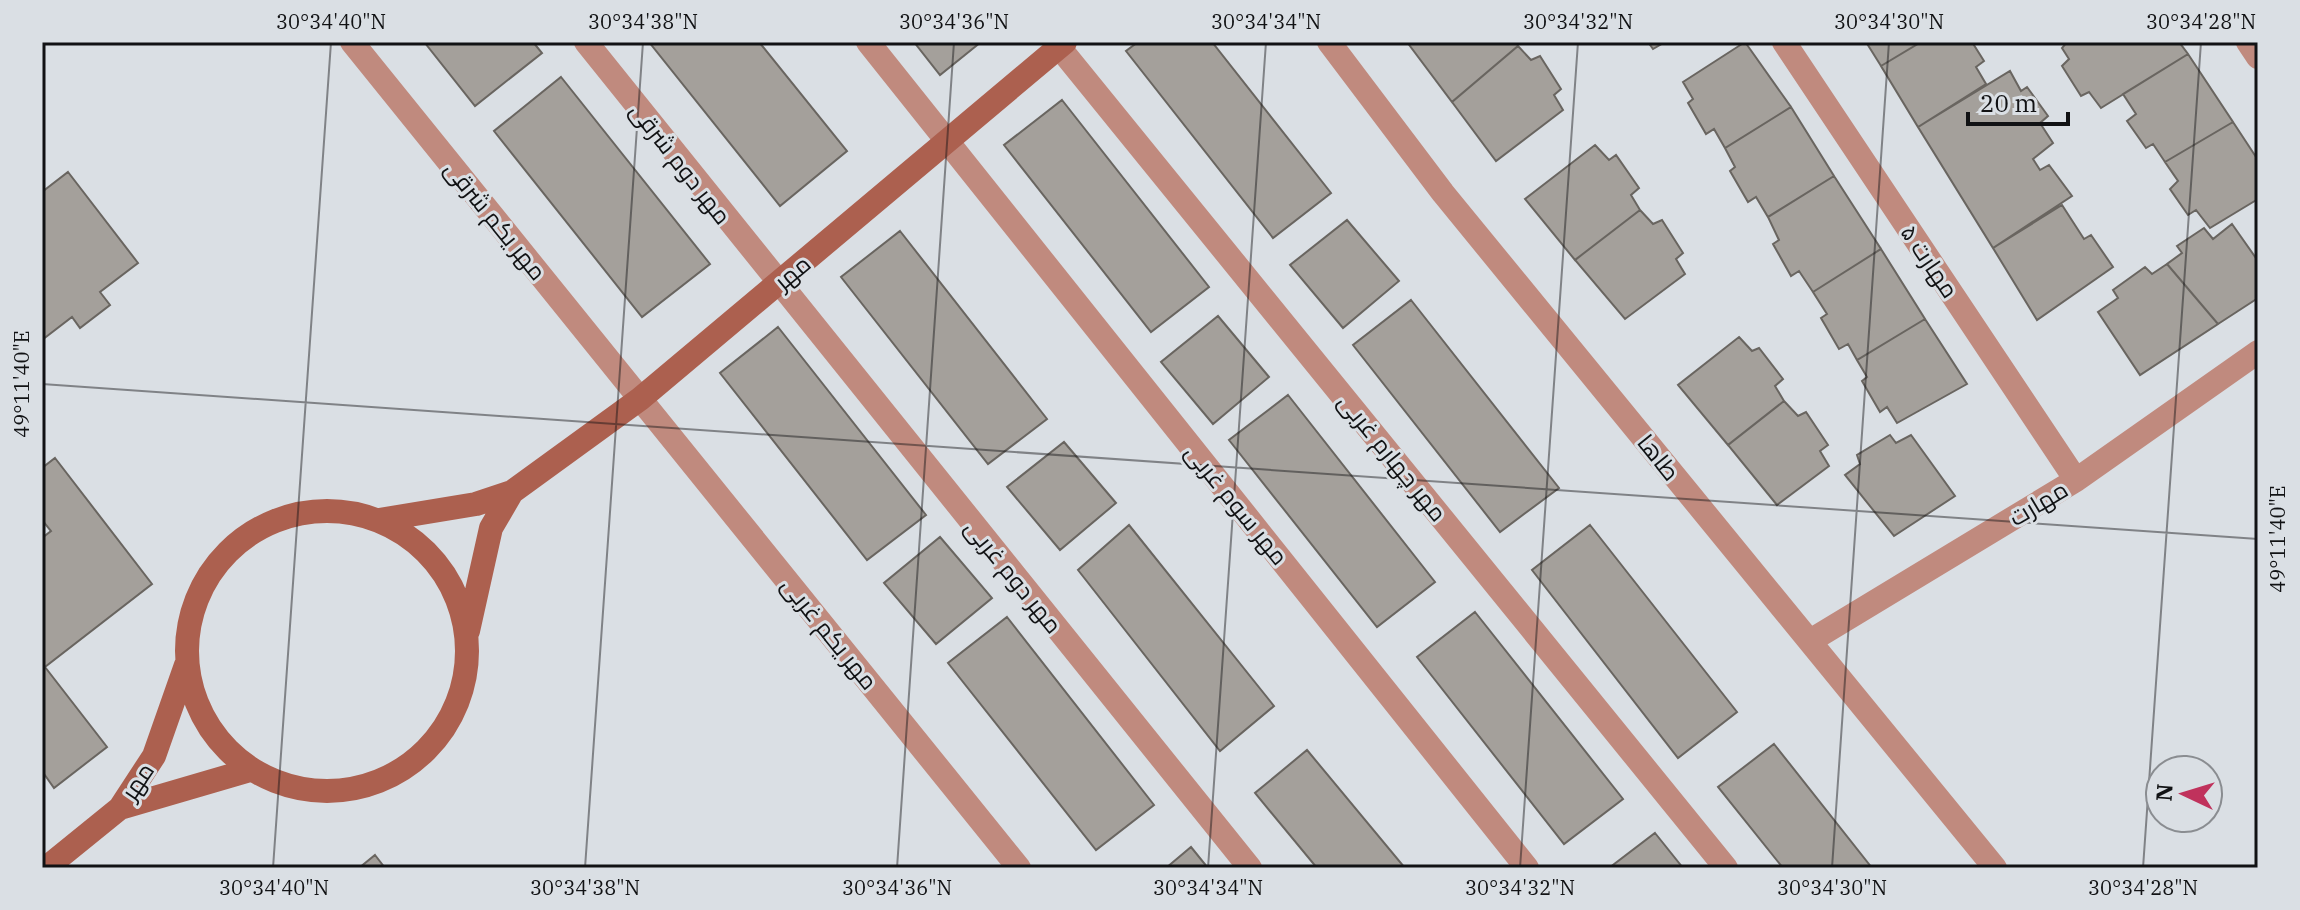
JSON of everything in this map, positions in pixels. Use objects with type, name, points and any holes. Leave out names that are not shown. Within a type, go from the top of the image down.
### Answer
[{"type":"street","name":"مهر یکم شرقی","points":[[352,42],[640,399]]},
{"type":"street","name":"مهر دوم شرقی","points":[[586,42],[777,284]]},
{"type":"street","name":"مهر سوم غربی","points":[[868,42],[1527,868]]},
{"type":"street","name":"طاها","points":[[1329,42],[1443,193],[1995,868]]},
{"type":"street","name":"مهارت ۵","points":[[1784,42],[2076,480]]},
{"type":"street","points":[[2248,42],[2258,57]]},
{"type":"street","name":"مهر","points":[[379,520],[476,504],[512,492],[640,399],[1062,44]]},
{"type":"street","name":"مهر چهارم غربی","points":[[1062,44],[1726,868]]},
{"type":"street","name":"مهر دوم غربی","points":[[777,284],[1250,868]]},
{"type":"street","name":"مهارت","points":[[1810,641],[2076,480],[2258,352]]},
{"type":"street","name":"مهر یکم غربی","points":[[640,399],[1019,868]]},
{"type":"street","name":"مهر","points":[[467,637],[491,528],[512,492]]},
{"type":"street","points":[[332,510],[379,520],[412,539],[439,566],[458,599],[467,637],[464,682],[447,724],[418,758],[380,782],[336,792],[291,788],[250,770],[219,742],[197,706],[186,665],[190,617],[209,573],[242,538],[285,516],[332,510]]},
{"type":"street","name":"مهر","points":[[46,868],[120,808],[154,756],[186,665]]},
{"type":"street","points":[[120,808],[250,770]]},
{"type":"building","points":[[533,42],[542,53],[475,106],[425,43]]},
{"type":"building","points":[[649,42],[759,42],[847,151],[780,206]]},
{"type":"building","points":[[914,42],[981,42],[940,75]]},
{"type":"building","points":[[1138,42],[1212,42],[1331,193],[1273,238],[1126,51]]},
{"type":"building","points":[[1407,42],[1516,42],[1518,46],[1452,102]]},
{"type":"building","points":[[1648,42],[1665,42],[1653,49]]},
{"type":"building","points":[[1745,42],[1791,107],[1725,148],[1714,129],[1706,134],[1688,103],[1693,99],[1683,82]]},
{"type":"building","points":[[1866,42],[1921,42],[1881,66]]},
{"type":"building","points":[[1921,42],[1972,42],[1984,61],[1976,67],[1986,84],[1918,127],[1881,66]]},
{"type":"building","points":[[2067,42],[2179,42],[2188,54],[2101,108],[2089,92],[2081,96],[2062,66],[2069,59],[2062,48]]},
{"type":"building","points":[[1518,46],[1531,60],[1540,56],[1561,89],[1554,95],[1563,110],[1496,161],[1452,102]]},
{"type":"building","points":[[2188,54],[2233,122],[2165,162],[2153,144],[2146,148],[2127,121],[2136,114],[2123,94]]},
{"type":"building","points":[[2010,71],[2021,91],[2027,87],[2048,116],[2040,123],[2053,143],[2033,159],[2040,170],[2049,165],[2072,196],[1993,248],[1918,127]]},
{"type":"building","points":[[561,77],[710,264],[642,317],[494,131]]},
{"type":"building","points":[[1062,100],[1209,287],[1151,332],[1004,145]]},
{"type":"building","points":[[1791,107],[1834,176],[1768,217],[1756,197],[1748,202],[1730,171],[1735,167],[1725,148]]},
{"type":"building","points":[[2233,122],[2258,160],[2258,199],[2210,228],[2196,210],[2188,215],[2170,189],[2178,181],[2165,162]]},
{"type":"building","points":[[1595,145],[1609,160],[1616,155],[1639,188],[1631,195],[1640,210],[1575,260],[1525,199]]},
{"type":"building","points":[[68,172],[138,263],[100,292],[110,305],[80,328],[72,317],[42,340],[42,192]]},
{"type":"building","points":[[1834,176],[1881,249],[1813,292],[1799,271],[1791,276],[1773,244],[1779,240],[1768,217]]},
{"type":"building","points":[[2062,205],[2084,239],[2091,235],[2113,267],[2037,320],[1993,248]]},
{"type":"building","points":[[1640,210],[1653,224],[1662,220],[1683,253],[1676,259],[1685,274],[1625,319],[1575,260]]},
{"type":"building","points":[[1347,220],[1399,281],[1343,328],[1290,265]]},
{"type":"building","points":[[2232,224],[2258,261],[2258,298],[2218,324],[2167,264],[2182,253],[2177,246],[2204,228],[2213,239]]},
{"type":"building","points":[[900,231],[1047,419],[988,464],[841,277]]},
{"type":"building","points":[[1881,249],[1925,319],[1857,360],[1848,344],[1839,349],[1821,318],[1827,314],[1813,292]]},
{"type":"building","points":[[2167,264],[2218,324],[2140,375],[2098,312],[2118,298],[2113,290],[2145,267],[2152,274]]},
{"type":"building","points":[[1411,300],[1559,488],[1500,532],[1353,345]]},
{"type":"building","points":[[1218,316],[1269,377],[1213,424],[1161,362]]},
{"type":"building","points":[[1925,319],[1967,384],[1897,423],[1887,407],[1880,412],[1862,381],[1867,377],[1857,360]]},
{"type":"building","points":[[778,327],[926,515],[867,560],[720,373]]},
{"type":"building","points":[[1739,337],[1752,351],[1759,348],[1783,379],[1775,386],[1784,401],[1728,445],[1678,385]]},
{"type":"building","points":[[1288,395],[1435,582],[1377,627],[1229,440]]},
{"type":"building","points":[[1784,401],[1798,416],[1806,412],[1828,445],[1820,451],[1829,466],[1777,505],[1728,445]]},
{"type":"building","points":[[1890,435],[1896,443],[1911,435],[1955,496],[1894,536],[1845,475],[1860,464],[1857,455]]},
{"type":"building","points":[[1064,442],[1116,503],[1060,550],[1007,487]]},
{"type":"building","points":[[55,458],[152,584],[45,667],[107,747],[54,788],[42,771],[42,538],[51,531],[42,520],[42,468]]},
{"type":"building","points":[[1129,525],[1274,706],[1220,751],[1078,570]]},
{"type":"building","points":[[1590,525],[1737,712],[1678,758],[1532,570]]},
{"type":"building","points":[[940,537],[992,598],[936,644],[884,583]]},
{"type":"building","points":[[1475,612],[1623,799],[1564,844],[1417,657]]},
{"type":"building","points":[[1007,617],[1154,805],[1096,850],[948,663]]},
{"type":"building","points":[[1774,744],[1872,868],[1783,868],[1718,787]]},
{"type":"building","points":[[1307,750],[1405,868],[1317,868],[1255,793]]},
{"type":"building","points":[[1655,833],[1683,868],[1609,868]]},
{"type":"building","points":[[1191,847],[1208,868],[1166,868]]},
{"type":"building","points":[[375,855],[385,868],[359,868]]}]
